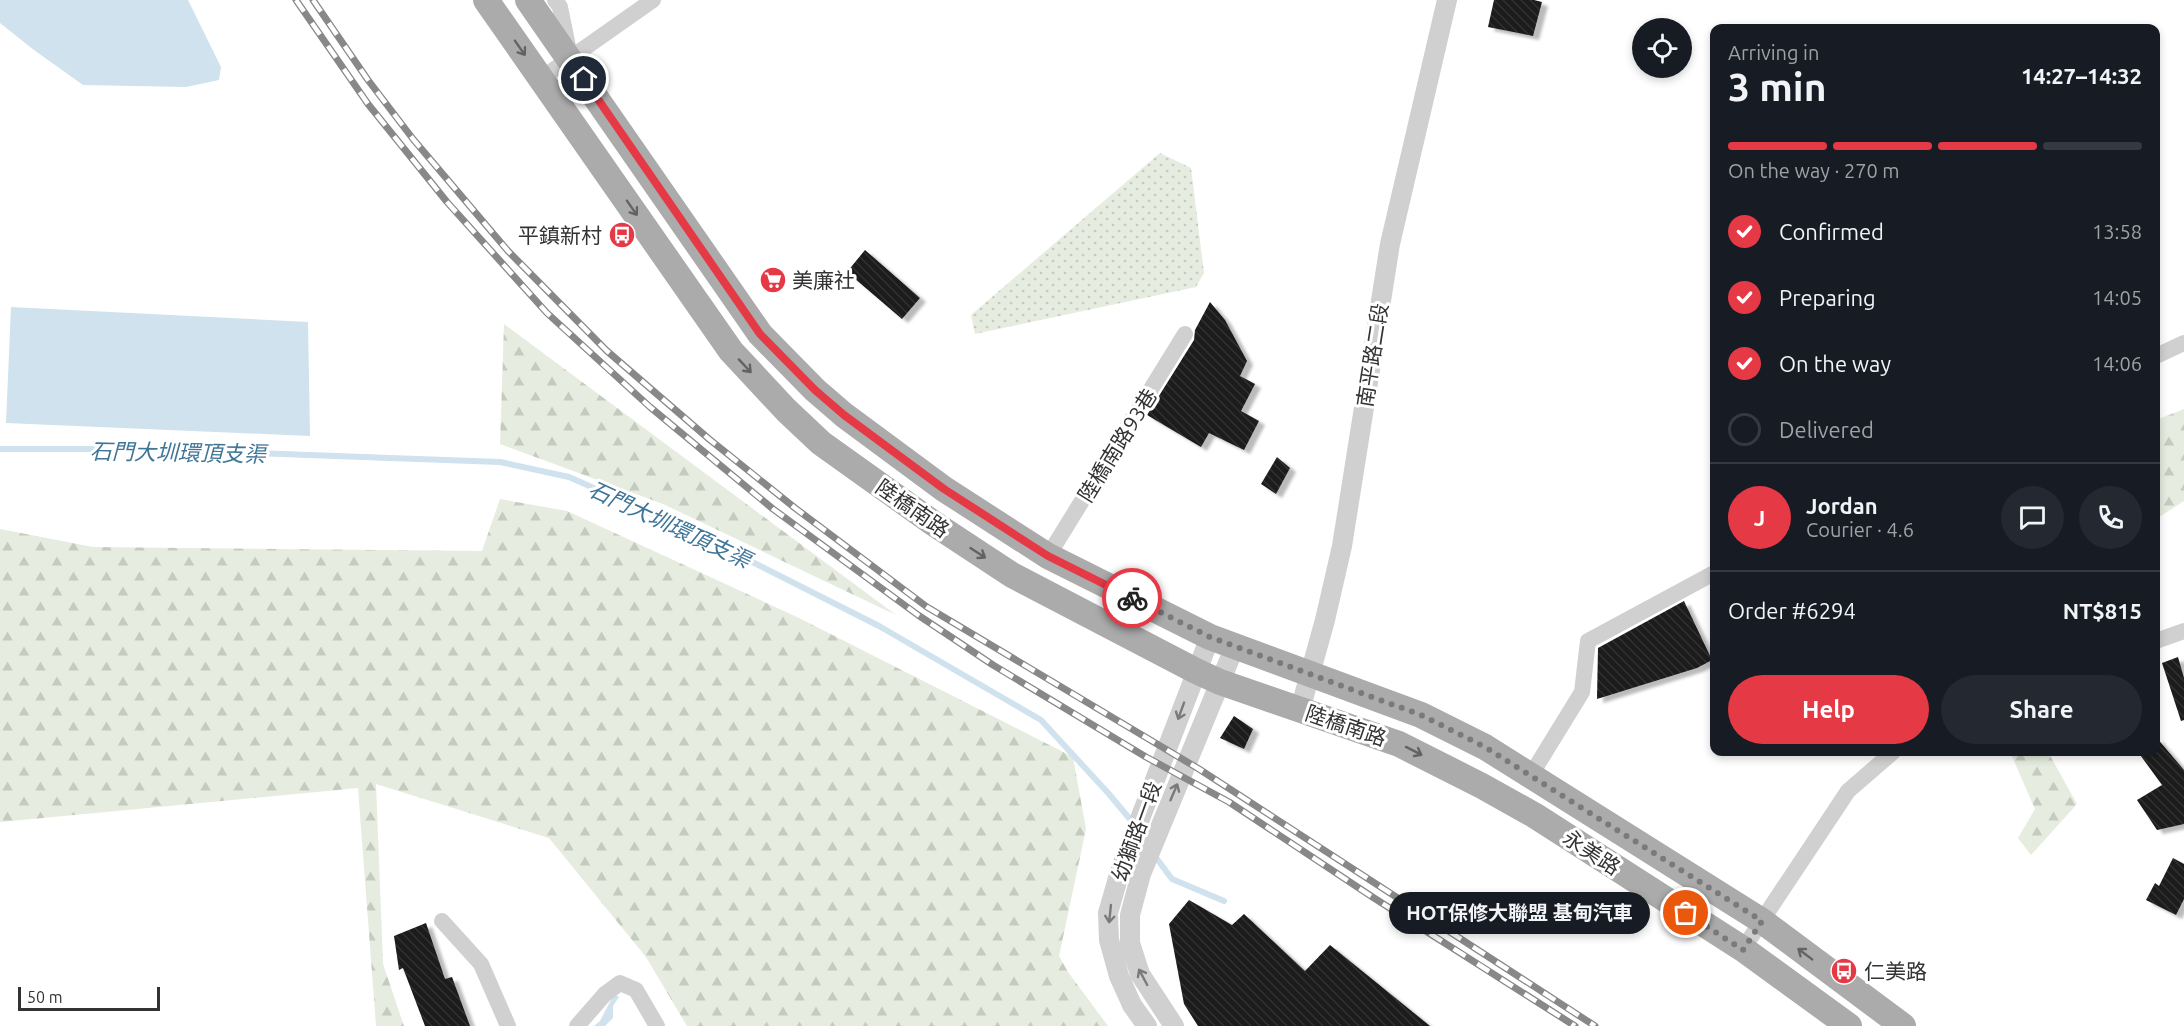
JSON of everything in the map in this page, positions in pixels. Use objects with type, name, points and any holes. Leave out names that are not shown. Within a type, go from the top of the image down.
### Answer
[{"type":"main road","name":"陸橋南路","points":[[486,0],[731,351],[786,410],[821,443],[933,523],[1012,575],[1220,682],[1399,744],[1512,803]]},
{"type":"main road","name":"陸橋南路","points":[[528,0],[760,334],[815,390],[844,415],[944,489],[1048,556],[1210,637],[1421,715],[1485,747],[1531,775]]},
{"type":"main road","name":"永美路","points":[[1531,775],[1762,921],[1903,1026]]},
{"type":"main road","name":"永美路","points":[[1512,803],[1743,950],[1849,1026]]},
{"type":"street","name":"陸橋南路","points":[[555,0],[560,7],[570,60]]},
{"type":"street","points":[[542,78],[653,0]]},
{"type":"street","name":"南平路二段","points":[[1300,710],[1325,620],[1342,546],[1390,244],[1447,0]]},
{"type":"street","name":"陸橋南路93巷","points":[[1048,556],[1185,334]]},
{"type":"street","points":[[2160,354],[2184,343]]},
{"type":"street","points":[[1531,775],[1582,692],[1588,641],[1710,575]]},
{"type":"street","points":[[2160,639],[2184,631]]},
{"type":"street","name":"幼獅路一段","points":[[1147,1026],[1132,1005],[1119,976],[1109,940],[1108,913],[1121,868],[1210,637]]},
{"type":"street","name":"幼獅路一段","points":[[1174,1026],[1140,974],[1130,943],[1130,915],[1145,863],[1235,646]]},
{"type":"street","points":[[1743,950],[1848,791],[1888,756]]},
{"type":"street","points":[[442,921],[481,964],[508,1026]]},
{"type":"street","points":[[577,1026],[605,994],[620,983],[636,990],[657,1026]]},
{"type":"green space","points":[[1160,153],[1191,168],[1204,273],[1196,287],[975,334],[971,315]]},
{"type":"green space","points":[[504,324],[896,615],[663,504],[500,444]]},
{"type":"green space","points":[[2184,409],[2184,501],[2160,516],[2160,418]]},
{"type":"green space","points":[[500,499],[567,511],[799,618],[1073,757],[1086,829],[1059,956],[1068,972],[1108,1026],[687,1026],[646,957],[549,838],[376,784],[383,964],[404,1026],[376,1026],[358,788],[0,822],[0,529],[93,547],[482,551]]},
{"type":"green space","points":[[2012,756],[2050,756],[2077,804],[2031,855],[2018,838],[2035,809]]},
{"type":"water","points":[[0,0],[188,0],[221,67],[219,80],[186,87],[83,85],[0,23]]},
{"type":"water","points":[[11,307],[308,322],[310,436],[6,423]]},
{"type":"water","points":[[614,994],[619,997],[613,1006],[613,1018],[605,1026],[594,1026],[600,1021]]},
{"type":"building","points":[[1494,0],[1542,2],[1533,36],[1488,27]]},
{"type":"building","points":[[865,250],[920,298],[902,319],[847,272]]},
{"type":"building","points":[[1210,302],[1225,320],[1247,361],[1240,376],[1255,384],[1241,411],[1259,421],[1244,450],[1209,433],[1201,447],[1147,415],[1194,340],[1195,330]]},
{"type":"building","points":[[1277,457],[1290,468],[1276,494],[1261,484]]},
{"type":"building","points":[[1684,601],[1710,656],[1710,661],[1697,668],[1597,699],[1598,648]]},
{"type":"building","points":[[2178,657],[2184,678],[2184,720],[2181,721],[2162,663]]},
{"type":"building","points":[[1234,716],[1253,729],[1244,749],[1220,738]]},
{"type":"building","points":[[2160,742],[2184,770],[2184,824],[2157,830],[2137,800],[2162,785],[2141,756],[2160,756]]},
{"type":"building","points":[[2173,858],[2184,864],[2184,899],[2176,915],[2146,900],[2155,883],[2159,886]]},
{"type":"building","points":[[1189,900],[1232,925],[1244,914],[1305,971],[1330,945],[1430,1026],[1198,1026],[1184,1004],[1169,924]]},
{"type":"building","points":[[426,923],[445,979],[452,977],[470,1026],[425,1026],[403,968],[399,970],[394,936]]},
{"type":"waterway","name":"石門大圳環頂支渠","points":[[0,449],[143,449],[500,462],[569,477],[693,532],[879,626],[1041,720],[1134,824]]},
{"type":"waterway","name":"石門大圳環頂支渠","points":[[1154,855],[1172,879],[1224,901]]},
{"type":"railway","points":[[296,0],[368,104],[447,202],[547,313],[650,407],[773,509],[918,615],[993,665],[1146,757],[1229,802],[1575,1026]]},
{"type":"railway","points":[[313,0],[368,80],[413,139],[508,251],[607,351],[709,439],[795,508],[927,607],[1199,769],[1595,1026]]},
{"type":"way so far","points":[[1132,598],[1210,637],[1421,715],[1485,747],[1762,921],[1743,950],[1686,913]]},
{"type":"place","name":"平鎮新村","points":[[622,235]]},
{"type":"place","name":"美廉社","points":[[773,280]]},
{"type":"place","name":"HOT保修大聯盟 基甸汽車","points":[[1686,913]]},
{"type":"place","name":"仁美路","points":[[1844,971]]},
{"type":"route","points":[[584,79],[760,334],[815,390],[844,415],[944,489],[1048,556],[1132,598]]}]
